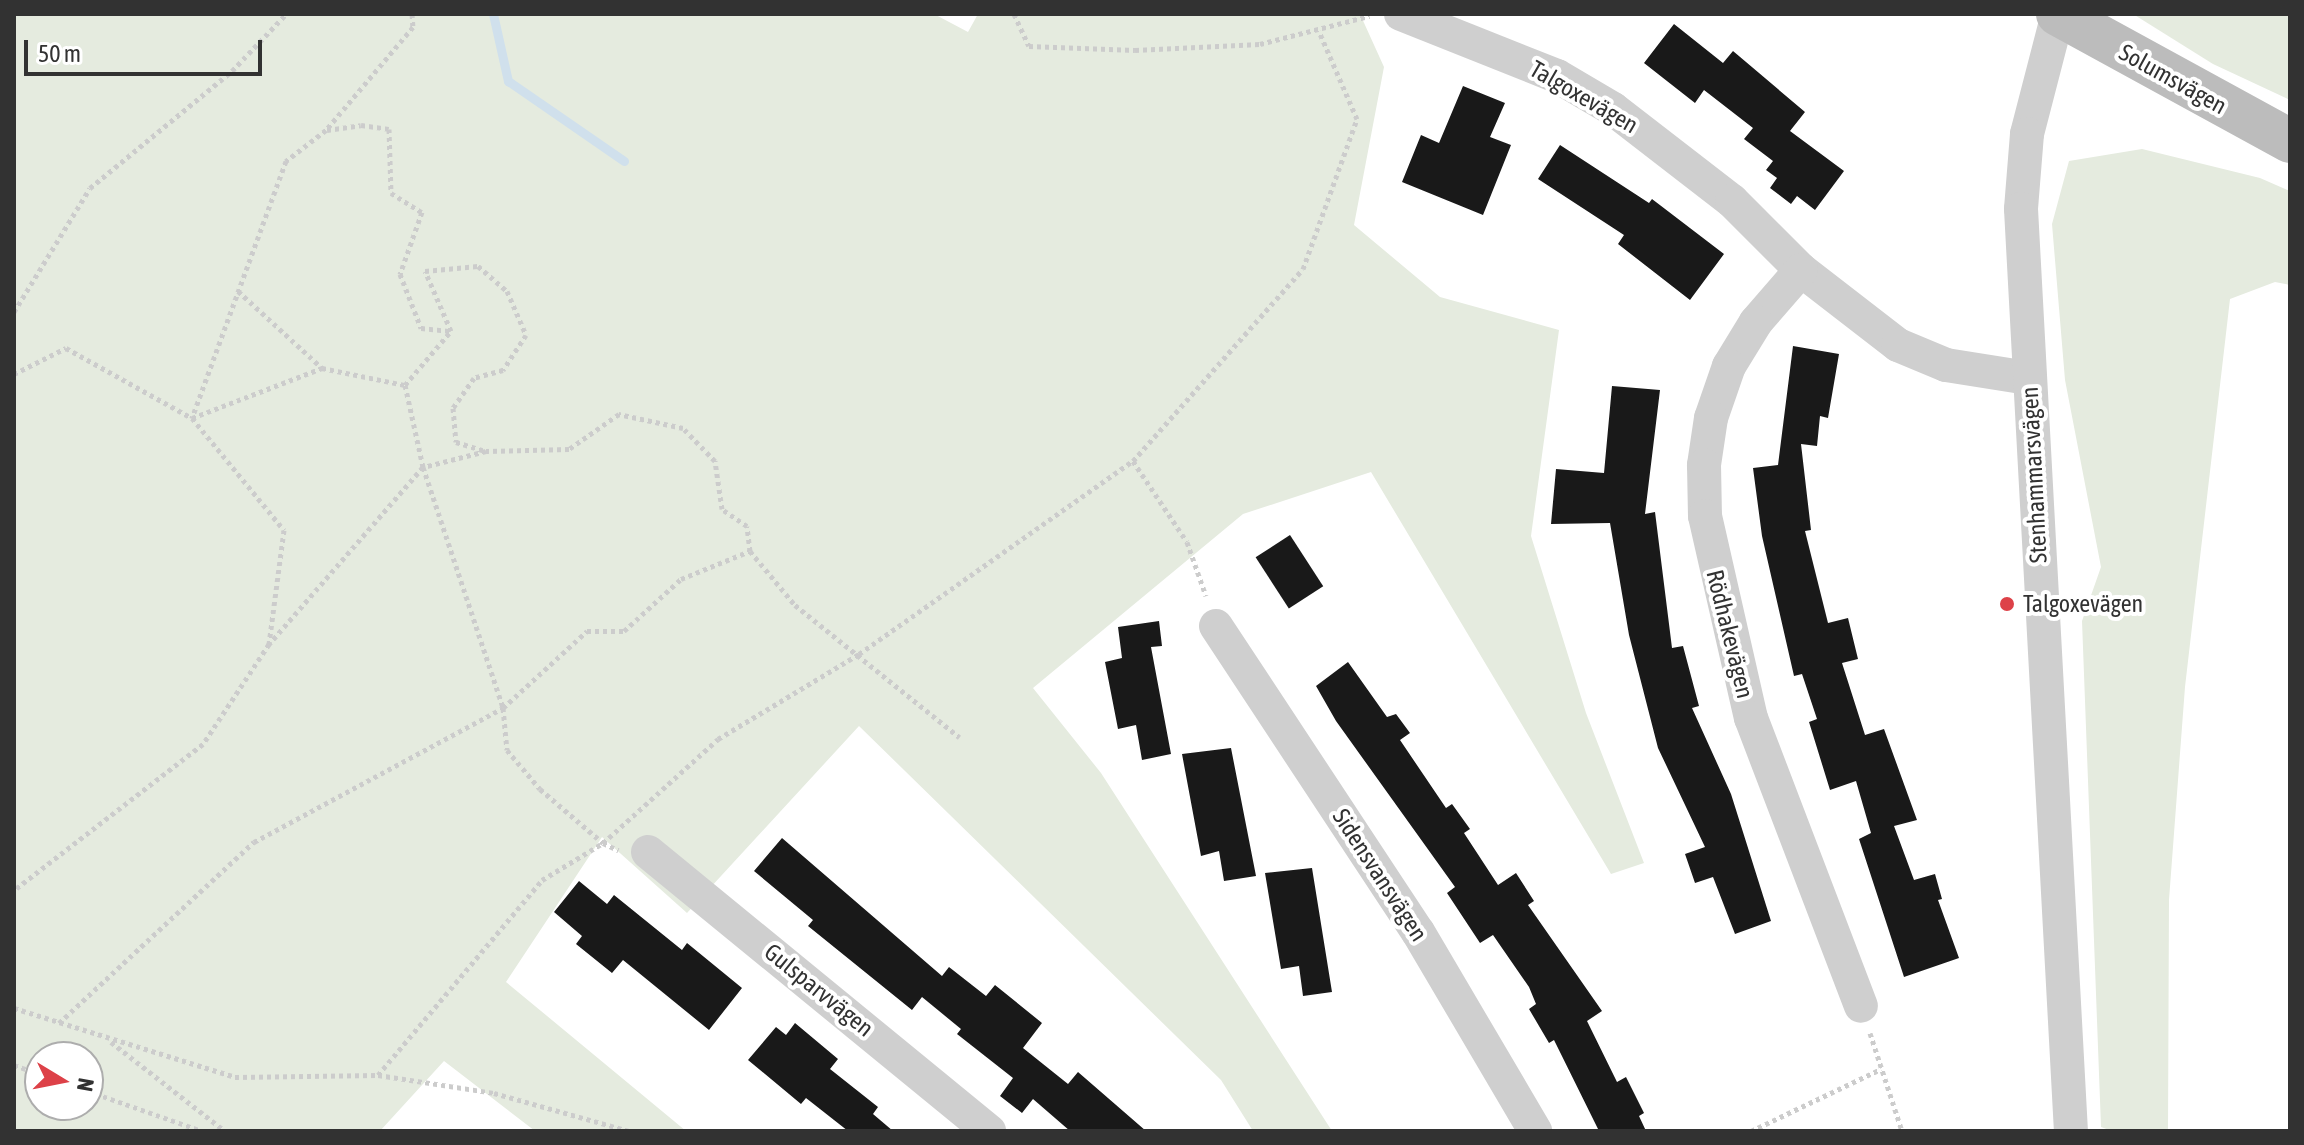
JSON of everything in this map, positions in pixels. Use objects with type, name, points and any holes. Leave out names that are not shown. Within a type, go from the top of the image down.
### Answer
[{"type":"main road","name":"Solumsvägen","points":[[2058,14],[2290,141]]},
{"type":"street","name":"Talgoxevägen","points":[[1401,14],[1557,76],[1613,109],[1732,201],[1801,270],[1911,351],[1966,370],[2028,378]]},
{"type":"street","name":"Stenhammarsvägen","points":[[2058,14],[2038,78],[2022,194],[2028,378],[2071,1131]]},
{"type":"street","name":"Rödhakevägen","points":[[1801,270],[1756,322],[1729,366],[1711,418],[1704,465],[1705,516],[1751,718],[1861,1006]]},
{"type":"street","name":"Sidensvansvägen","points":[[1216,626],[1418,932],[1535,1131]]},
{"type":"street","name":"Gulsparvvägen","points":[[648,852],[989,1131]]},
{"type":"path","points":[[14,312],[90,188],[232,71],[286,14]]},
{"type":"path","points":[[192,418],[286,161],[326,130],[413,27],[412,14]]},
{"type":"path","points":[[1014,14],[1029,46],[1135,50],[1260,44],[1376,14]]},
{"type":"path","points":[[378,1075],[542,880],[603,843],[718,739],[859,654],[1133,461],[1303,269],[1357,119],[1319,31]]},
{"type":"path","points":[[326,130],[361,125],[389,129],[391,193],[422,212],[400,274],[421,328],[451,331]]},
{"type":"path","points":[[451,331],[425,271],[478,266],[507,291],[526,335],[503,370],[474,378],[453,408],[456,442],[486,451]]},
{"type":"path","points":[[238,291],[322,368],[405,385]]},
{"type":"path","points":[[405,385],[451,331]]},
{"type":"path","points":[[14,374],[66,348],[192,418],[284,530],[269,644]]},
{"type":"path","points":[[192,418],[322,368]]},
{"type":"path","points":[[405,385],[423,467],[503,708],[507,750],[540,789],[603,843]]},
{"type":"path","points":[[14,890],[203,744],[269,644],[423,467],[486,451],[569,449],[619,414],[683,428],[715,461],[722,509],[747,526],[750,551],[795,605],[959,737]]},
{"type":"path","points":[[1133,461],[1187,542],[1216,626]]},
{"type":"path","points":[[59,1023],[254,842],[503,708],[587,631],[624,631],[681,579],[750,551]]},
{"type":"path","points":[[14,1008],[235,1077],[378,1075],[494,1093],[629,1131]]},
{"type":"path","points":[[107,1039],[225,1131]]},
{"type":"path","points":[[1751,1131],[1881,1069],[1902,1131]]},
{"type":"path","points":[[104,1097],[202,1131]]},
{"type":"shaded area","points":[[14,14],[934,14],[968,32],[978,14],[1360,14],[1384,67],[1354,225],[1440,297],[1559,330],[1531,536],[1586,713],[1644,863],[1611,874],[1371,472],[1243,514],[1033,688],[1101,773],[1332,1131],[1253,1131],[1221,1080],[859,726],[687,913],[602,837],[506,982],[686,1131],[535,1131],[444,1061],[380,1131],[14,1131]]},
{"type":"shaded area","points":[[2133,14],[2290,14],[2290,100],[2213,64]]},
{"type":"shaded area","points":[[2142,149],[2260,178],[2290,191],[2290,285],[2275,282],[2230,299],[2185,687],[2169,900],[2168,1131],[2112,1131],[2101,1127],[2082,621],[2101,567],[2065,380],[2052,224],[2069,161]]},
{"type":"building","points":[[1674,24],[1723,63],[1733,51],[1805,112],[1790,131],[1844,171],[1815,210],[1797,196],[1791,204],[1770,188],[1777,178],[1766,170],[1773,161],[1744,139],[1753,128],[1704,90],[1695,103],[1644,63]]},
{"type":"building","points":[[1463,86],[1505,103],[1490,137],[1511,145],[1483,215],[1402,182],[1421,135],[1439,143]]},
{"type":"building","points":[[1560,145],[1649,203],[1652,199],[1724,254],[1690,300],[1618,244],[1624,235],[1538,179]]},
{"type":"building","points":[[1793,346],[1839,354],[1828,418],[1820,416],[1817,446],[1801,444],[1811,530],[1805,531],[1828,623],[1848,618],[1858,659],[1842,663],[1865,735],[1884,729],[1917,820],[1894,826],[1914,880],[1935,874],[1942,899],[1938,900],[1959,958],[1904,977],[1859,839],[1871,833],[1856,781],[1830,790],[1809,722],[1817,719],[1802,674],[1794,676],[1762,536],[1753,468],[1778,465]]},
{"type":"building","points":[[1612,386],[1660,390],[1645,514],[1655,512],[1672,648],[1683,646],[1699,706],[1692,708],[1731,794],[1771,921],[1735,934],[1713,877],[1695,883],[1685,854],[1705,847],[1658,748],[1629,635],[1610,523],[1551,524],[1556,469],[1604,473]]},
{"type":"building","points":[[1290,535],[1323,586],[1289,608],[1256,557]]},
{"type":"building","points":[[1159,621],[1162,646],[1151,647],[1171,754],[1142,760],[1136,725],[1118,729],[1105,662],[1122,658],[1118,627]]},
{"type":"building","points":[[1348,662],[1387,717],[1396,714],[1410,733],[1400,740],[1446,808],[1452,804],[1470,829],[1464,833],[1498,885],[1516,873],[1534,901],[1528,905],[1602,1011],[1587,1021],[1617,1082],[1626,1077],[1644,1113],[1639,1116],[1646,1131],[1599,1131],[1554,1040],[1549,1043],[1529,1009],[1536,1004],[1529,987],[1493,935],[1480,943],[1447,893],[1455,887],[1336,721],[1316,686]]},
{"type":"building","points":[[1231,748],[1256,876],[1224,881],[1219,851],[1201,856],[1182,754]]},
{"type":"building","points":[[782,838],[942,976],[949,967],[986,996],[995,985],[1042,1023],[1023,1048],[1068,1084],[1078,1072],[1146,1131],[1070,1131],[1033,1099],[1022,1113],[1000,1096],[1013,1078],[957,1034],[961,1029],[922,997],[912,1010],[808,926],[813,920],[754,871]]},
{"type":"building","points":[[1312,868],[1332,992],[1303,996],[1299,966],[1281,969],[1265,873]]},
{"type":"building","points":[[579,881],[607,904],[614,895],[682,950],[687,943],[742,988],[709,1030],[623,960],[612,973],[576,944],[582,936],[554,912]]},
{"type":"building","points":[[795,1023],[838,1059],[830,1069],[878,1107],[873,1114],[893,1131],[848,1131],[806,1098],[801,1104],[748,1060],[776,1027],[786,1035]]},
{"type":"waterway","points":[[493,14],[508,81],[624,161]]},
{"type":"place","name":"Talgoxevägen","points":[[2007,604]]}]
